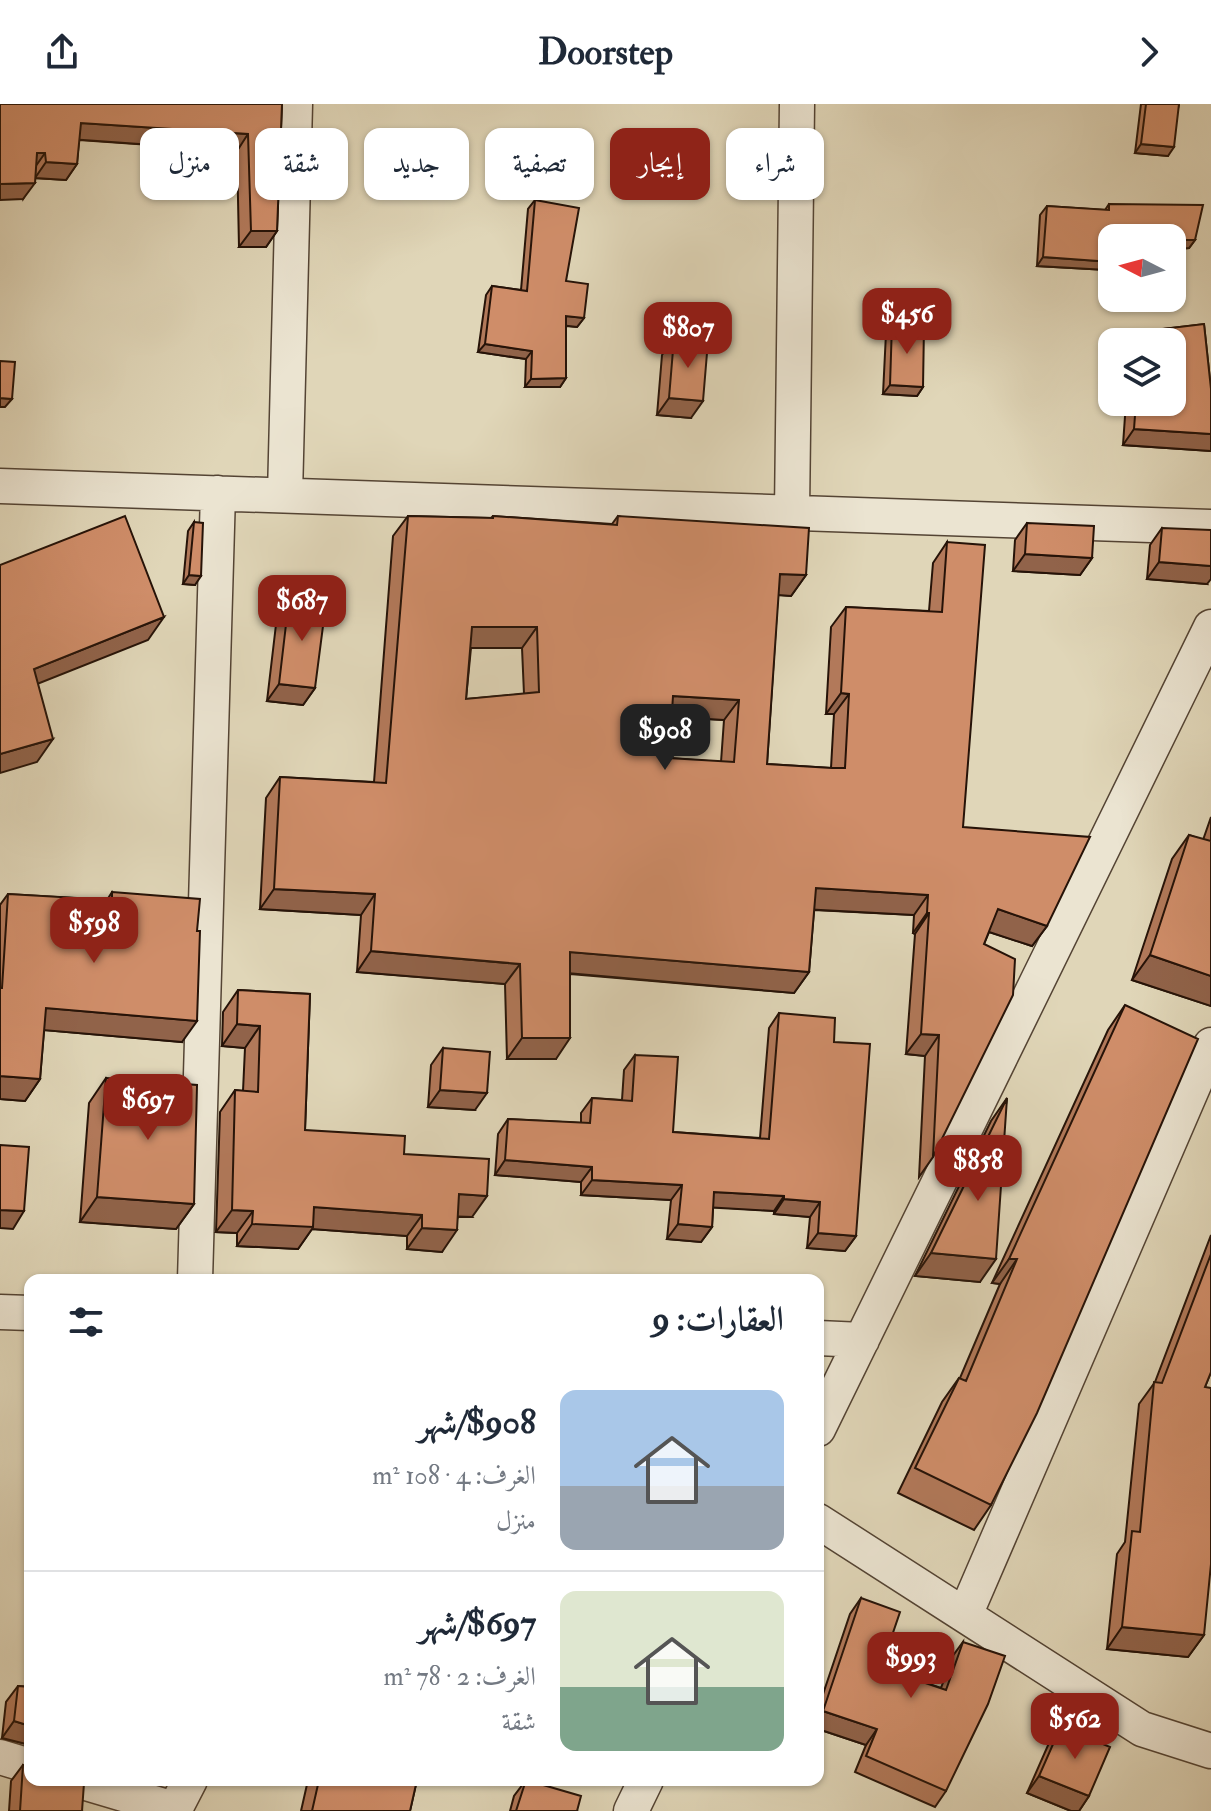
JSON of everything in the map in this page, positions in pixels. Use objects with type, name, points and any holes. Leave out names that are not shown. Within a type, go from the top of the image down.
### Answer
[{"type":"street","points":[[285,495],[295,104]]},
{"type":"street","points":[[792,513],[797,104]]},
{"type":"street","points":[[0,486],[1211,527]]},
{"type":"street","points":[[195,1274],[218,493]]},
{"type":"street","points":[[824,1417],[1211,627]]},
{"type":"street","points":[[965,1615],[1211,1045]]},
{"type":"street","points":[[0,1312],[24,1313]]},
{"type":"street","points":[[824,1338],[862,1340]]},
{"type":"street","points":[[824,1525],[1142,1729],[1211,1751]]},
{"type":"street","points":[[0,1757],[24,1764]]},
{"type":"street","points":[[107,1786],[179,1800]]},
{"type":"street","points":[[631,1811],[643,1786]]},
{"type":"building","points":[[0,104],[282,104],[281,128],[255,128],[255,200],[278,200],[277,231],[251,231],[248,134],[239,133],[239,128],[157,128],[81,123],[77,164],[46,162],[45,153],[37,153],[35,183],[0,184]]},
{"type":"building","points":[[1146,104],[1179,104],[1174,147],[1141,144]]},
{"type":"building","points":[[535,200],[579,208],[566,281],[588,284],[584,318],[566,316],[566,378],[531,379],[532,351],[485,344],[492,286],[527,291]]},
{"type":"building","points":[[1109,204],[1203,205],[1195,240],[1186,240],[1186,224],[1098,224],[1098,261],[1043,257],[1047,206],[1109,210]]},
{"type":"building","points":[[892,324],[924,326],[923,387],[890,385]]},
{"type":"building","points":[[1204,324],[1211,389],[1211,434],[1134,429],[1135,416],[1186,416],[1186,328],[1171,328]]},
{"type":"building","points":[[674,338],[708,341],[703,401],[669,398]]},
{"type":"building","points":[[0,361],[15,362],[12,399],[0,398]]},
{"type":"building","points":[[125,516],[164,617],[34,669],[53,739],[0,754],[0,565]]},
{"type":"building","points":[[408,516],[493,516],[617,525],[618,516],[809,528],[806,575],[780,574],[767,764],[845,768],[849,694],[841,693],[846,607],[942,612],[947,542],[985,545],[963,827],[1090,837],[1047,926],[998,909],[984,944],[1015,959],[1013,995],[933,1157],[939,1035],[921,1034],[928,895],[816,888],[809,972],[570,952],[570,1038],[522,1038],[520,964],[371,951],[375,894],[274,889],[280,777],[386,783]],"holes":[[[472,627],[537,627],[539,692],[466,699]],[[673,696],[739,700],[734,762],[669,758]]]},
{"type":"building","points":[[194,522],[203,523],[201,576],[189,575]]},
{"type":"building","points":[[1027,523],[1094,526],[1092,558],[1025,554]]},
{"type":"building","points":[[1162,528],[1211,530],[1211,566],[1159,562]]},
{"type":"building","points":[[289,599],[326,603],[315,688],[279,684]]},
{"type":"building","points":[[1189,835],[1211,841],[1211,976],[1150,955]]},
{"type":"building","points":[[112,892],[200,899],[197,1021],[46,1008],[40,1079],[0,1076],[0,988],[8,894],[112,900]]},
{"type":"building","points":[[238,990],[310,994],[305,1130],[405,1136],[404,1154],[489,1159],[487,1196],[459,1194],[457,1230],[422,1228],[422,1215],[314,1207],[313,1227],[252,1224],[253,1211],[232,1210],[235,1090],[258,1092],[260,1026],[237,1024]]},
{"type":"building","points":[[1125,1005],[1198,1039],[1037,1413],[991,1505],[915,1468],[959,1378],[966,1381],[1017,1259],[1009,1259]]},
{"type":"building","points":[[779,1013],[835,1018],[834,1042],[870,1044],[856,1236],[818,1233],[820,1202],[784,1199],[784,1196],[714,1192],[712,1227],[678,1224],[682,1185],[592,1180],[592,1167],[505,1160],[508,1119],[590,1123],[592,1098],[632,1101],[635,1055],[678,1057],[673,1132],[769,1139]]},
{"type":"building","points":[[443,1048],[490,1052],[487,1093],[440,1090]]},
{"type":"building","points":[[106,1078],[197,1085],[194,1204],[97,1197]]},
{"type":"building","points":[[1007,1098],[996,1259],[931,1253]]},
{"type":"building","points":[[0,1145],[29,1147],[24,1211],[0,1210]]},
{"type":"building","points":[[1211,1254],[1211,1372],[1205,1387],[1211,1388],[1211,1564],[1204,1635],[1122,1627],[1132,1531],[1140,1532],[1154,1382],[1162,1383]]},
{"type":"building","points":[[861,1598],[900,1612],[881,1668],[946,1690],[963,1642],[1005,1656],[988,1704],[946,1791],[866,1756],[877,1729],[824,1711]]},
{"type":"building","points":[[18,1686],[24,1686],[24,1724],[14,1721]]},
{"type":"building","points":[[1061,1726],[1110,1747],[1089,1796],[1039,1776]]},
{"type":"building","points":[[23,1765],[24,1786],[84,1786],[82,1811],[20,1811]]},
{"type":"building","points":[[318,1786],[416,1786],[410,1811],[312,1811]]},
{"type":"building","points":[[524,1786],[547,1786],[581,1796],[577,1811],[516,1811]]}]
